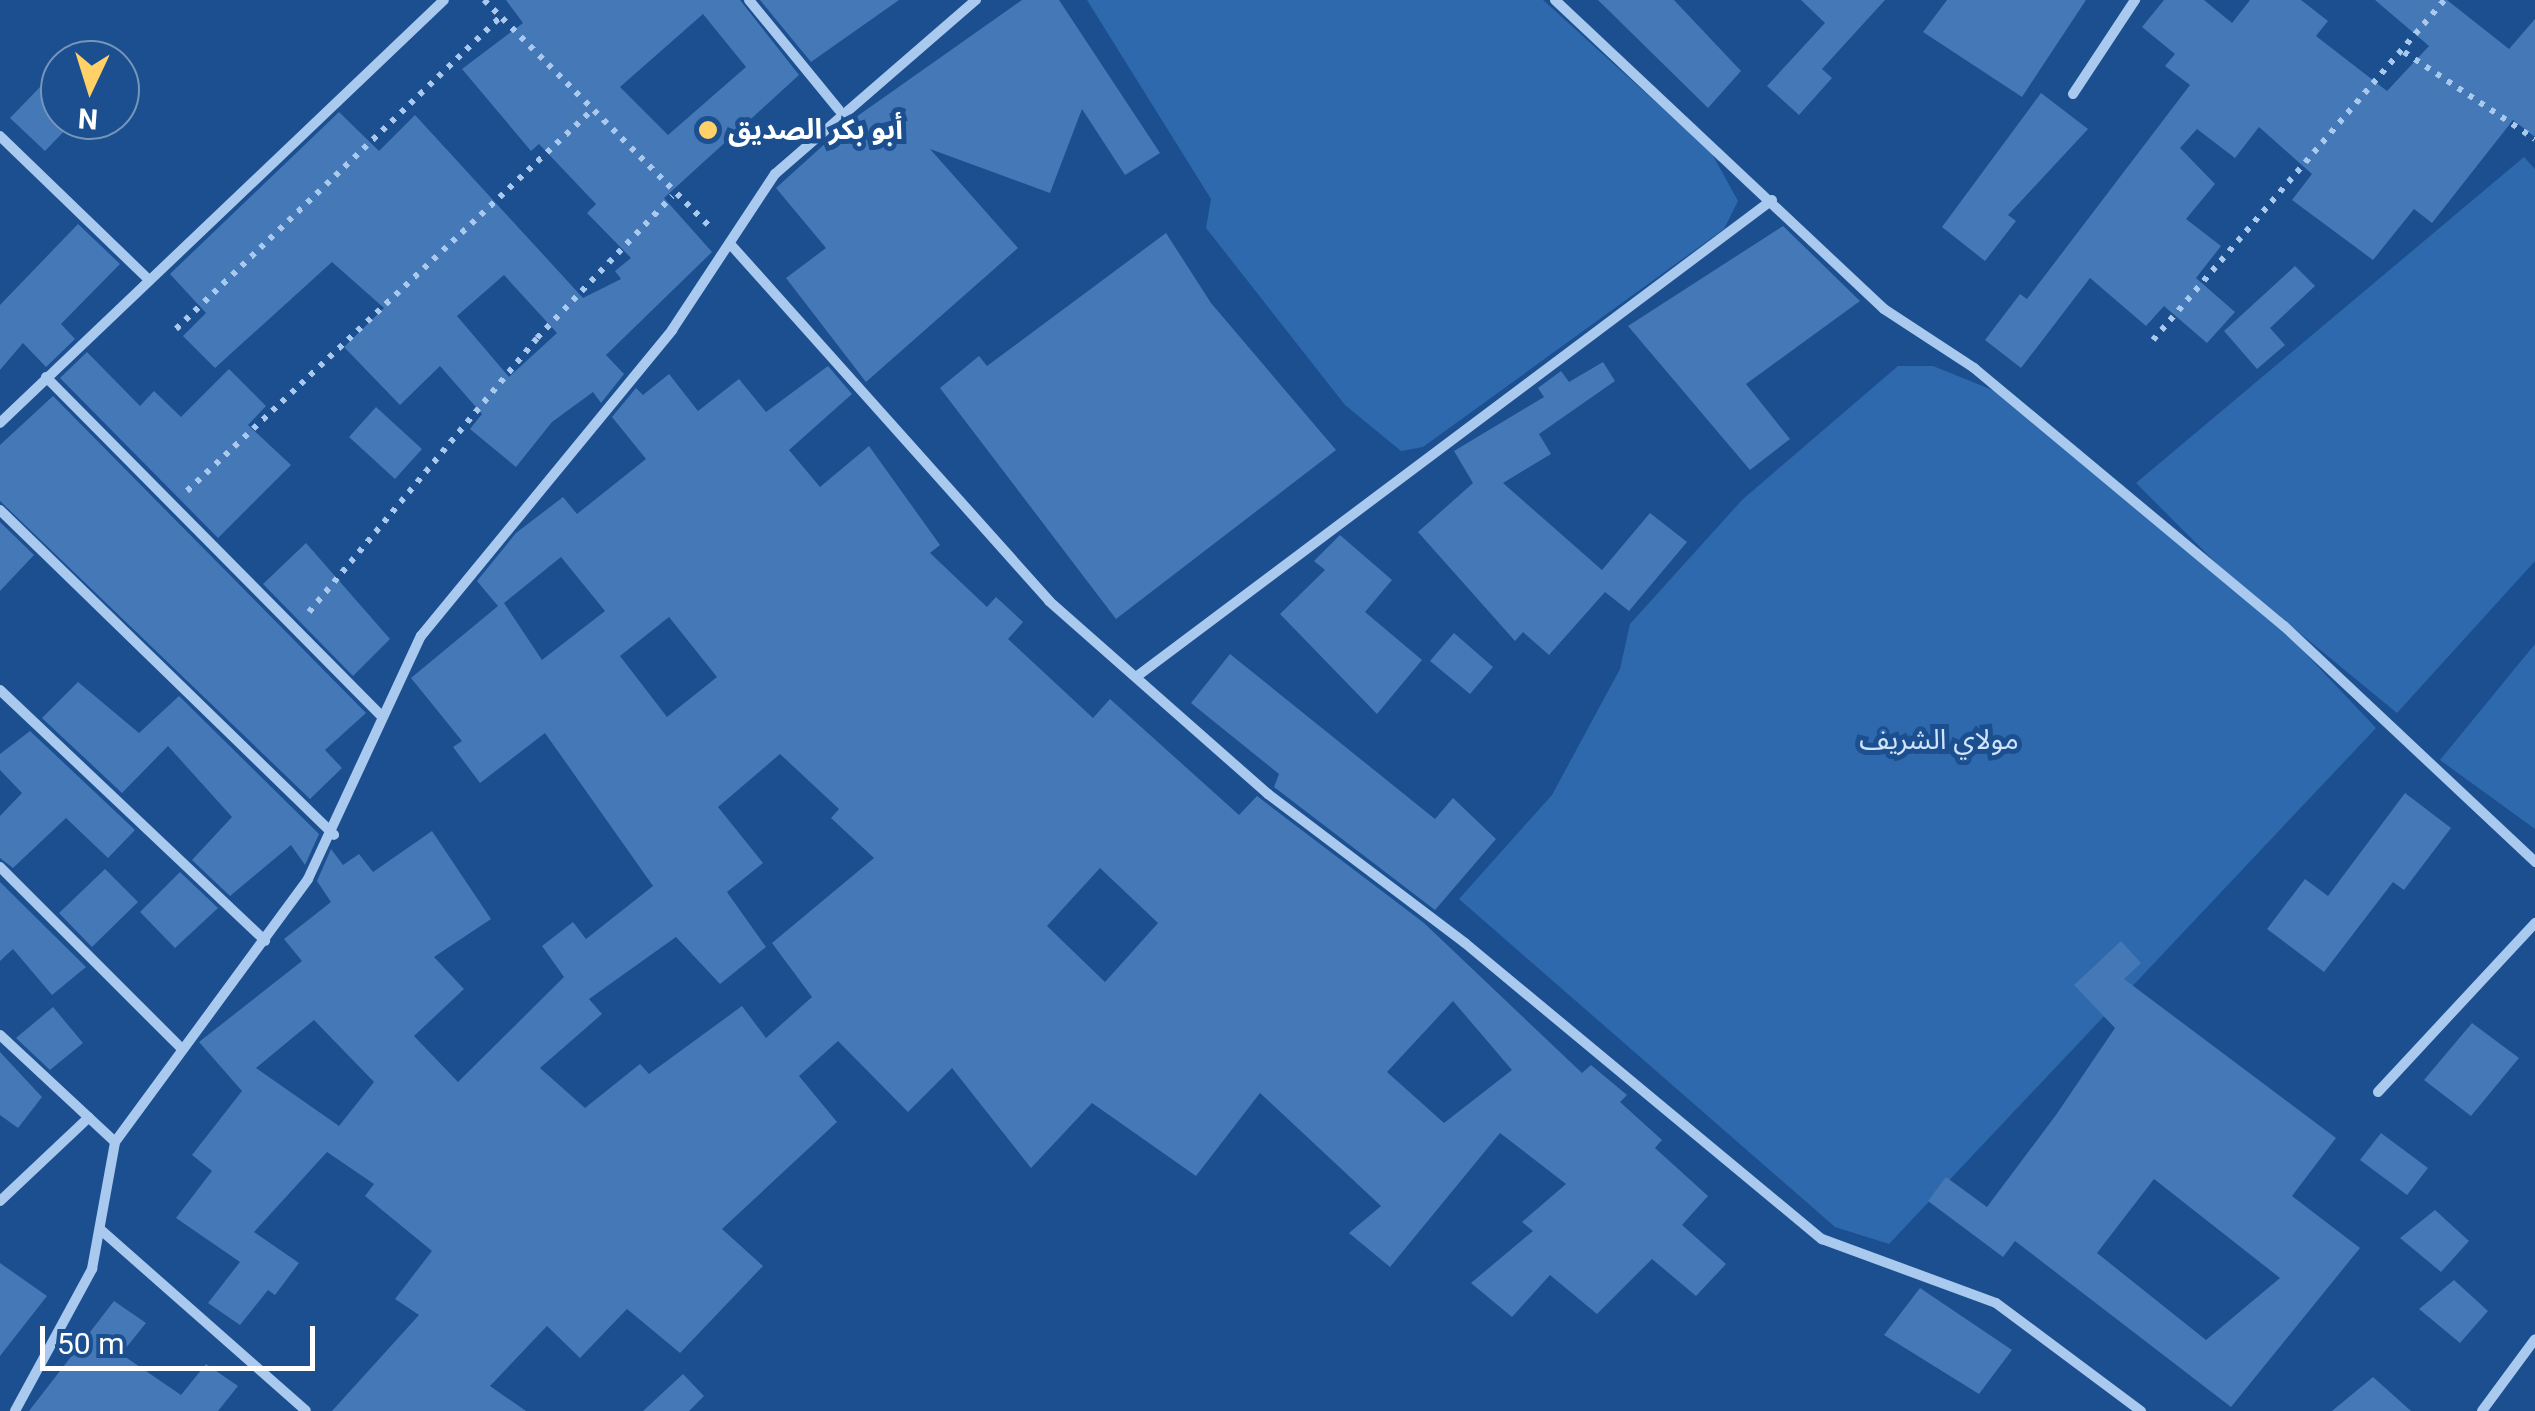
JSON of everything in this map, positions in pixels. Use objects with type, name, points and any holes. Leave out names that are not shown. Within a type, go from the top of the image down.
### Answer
[{"type":"street","points":[[0,423],[146,277],[444,0]]},
{"type":"street","points":[[749,0],[839,110]]},
{"type":"street","points":[[15,1411],[80,1301],[101,1230],[115,1142],[180,1047],[265,940],[334,835],[380,715],[420,636],[732,246],[775,174],[839,110],[976,0]]},
{"type":"street","points":[[1555,0],[1884,308],[1974,368],[2284,626],[2535,862]]},
{"type":"street","points":[[2074,94],[2135,0]]},
{"type":"street","points":[[0,136],[146,277]]},
{"type":"street","points":[[1136,677],[1772,200]]},
{"type":"street","points":[[732,246],[876,416],[1049,600],[1136,677],[1822,1239],[1996,1303],[2141,1411]]},
{"type":"street","points":[[46,376],[380,715]]},
{"type":"street","points":[[0,510],[334,835]]},
{"type":"street","points":[[0,690],[265,940]]},
{"type":"street","points":[[0,866],[180,1047]]},
{"type":"street","points":[[2378,1092],[2535,923]]},
{"type":"street","points":[[0,1035],[115,1142]]},
{"type":"street","points":[[0,1201],[89,1118]]},
{"type":"street","points":[[101,1230],[306,1411]]},
{"type":"street","points":[[2482,1411],[2535,1339]]},
{"type":"path","points":[[484,0],[672,196],[732,246]]},
{"type":"path","points":[[2153,340],[2404,52],[2444,0]]},
{"type":"path","points":[[176,329],[500,18]]},
{"type":"path","points":[[2404,52],[2535,139]]},
{"type":"path","points":[[172,503],[590,112]]},
{"type":"path","points":[[295,628],[537,338],[672,196]]},
{"type":"green space","points":[[1087,0],[1543,0],[1711,152],[1738,201],[1724,229],[1423,447],[1401,451],[1345,405],[1206,228],[1211,199]]},
{"type":"green space","name":"مولاي الشريف","points":[[2524,157],[2535,169],[2535,561],[2397,713],[2240,584],[2376,728],[1889,1244],[1835,1227],[1459,899],[1552,795],[1620,669],[1630,624],[1742,500],[1898,366],[1933,366],[1995,391],[2221,568],[2136,483]]},
{"type":"green space","points":[[2535,644],[2535,829],[2440,760]]},
{"type":"building","points":[[506,0],[740,0],[799,75],[664,198],[712,252],[606,355],[624,374],[601,403],[593,392],[552,422],[516,467],[470,429],[482,414],[440,366],[400,405],[344,347],[384,308],[332,262],[215,368],[183,336],[206,313],[170,274],[339,112],[379,151],[415,115],[583,298],[621,279],[615,271],[631,258],[587,213],[596,204],[539,144],[531,151],[462,69],[523,23]],"holes":[[[703,14],[746,67],[668,135],[620,87]],[[504,275],[557,333],[509,377],[457,316]]]},
{"type":"building","points":[[760,0],[899,0],[811,62]]},
{"type":"building","points":[[1022,0],[1059,0],[1160,153],[1125,175],[1082,109],[1050,193],[930,149],[1018,248],[866,382],[786,278],[826,248],[776,188],[849,122]]},
{"type":"building","points":[[1598,0],[1674,0],[1741,71],[1708,108]]},
{"type":"building","points":[[1801,0],[1885,0],[1822,69],[1832,78],[1799,115],[1767,86],[1825,23]]},
{"type":"building","points":[[1947,0],[2086,0],[2022,97],[1923,32]]},
{"type":"building","points":[[2164,0],[2204,0],[2232,23],[2250,0],[2301,0],[2328,21],[2316,36],[2387,91],[2429,46],[2375,0],[2447,0],[2509,49],[2535,19],[2535,137],[2513,120],[2432,223],[2414,209],[2373,260],[2292,200],[2312,174],[2259,127],[2235,158],[2197,129],[2180,148],[2215,184],[2186,219],[2221,246],[2196,278],[2235,312],[2207,343],[2164,306],[2146,326],[2090,278],[2021,368],[1985,340],[2020,294],[2027,299],[2190,85],[2165,66],[2175,54],[2142,27]]},
{"type":"building","points":[[40,87],[40,140],[56,140],[45,151],[10,118]]},
{"type":"building","points":[[2041,93],[2088,129],[2008,215],[2016,221],[1985,261],[1942,227]]},
{"type":"building","points":[[78,224],[120,264],[61,324],[75,339],[46,367],[23,343],[0,370],[0,305]]},
{"type":"building","points":[[1783,226],[1860,301],[1746,384],[1790,439],[1750,470],[1628,326]]},
{"type":"building","points":[[1166,233],[1211,303],[1336,450],[1116,619],[940,388],[979,356],[987,366]]},
{"type":"building","points":[[2295,266],[2315,286],[2270,328],[2285,345],[2257,369],[2224,331]]},
{"type":"building","points":[[87,352],[140,406],[154,391],[181,417],[229,369],[266,406],[248,425],[291,465],[218,538],[60,378]]},
{"type":"building","points":[[1603,362],[1615,381],[1539,434],[1551,454],[1503,483],[1602,570],[1650,513],[1687,542],[1629,611],[1605,592],[1549,655],[1523,632],[1515,641],[1418,532],[1473,483],[1454,451],[1544,397],[1538,388],[1561,371],[1569,382]]},
{"type":"building","points":[[828,366],[852,394],[789,450],[820,487],[869,446],[940,545],[930,553],[987,607],[996,597],[1023,622],[1008,639],[1093,718],[1110,699],[1239,815],[1257,796],[1424,923],[1582,1073],[1591,1065],[1627,1095],[1620,1102],[1662,1140],[1655,1148],[1708,1196],[1682,1225],[1726,1264],[1696,1296],[1652,1259],[1597,1314],[1550,1275],[1512,1317],[1471,1283],[1533,1231],[1522,1222],[1566,1184],[1500,1133],[1390,1267],[1349,1233],[1381,1206],[1260,1093],[1196,1176],[1092,1103],[1031,1168],[952,1068],[908,1112],[838,1041],[799,1076],[837,1122],[722,1229],[763,1266],[680,1353],[627,1309],[580,1358],[547,1326],[490,1386],[526,1411],[332,1411],[419,1315],[395,1299],[432,1251],[365,1196],[374,1184],[327,1152],[254,1232],[299,1263],[275,1295],[268,1290],[240,1325],[208,1303],[240,1262],[176,1218],[212,1171],[192,1155],[242,1091],[199,1042],[302,961],[284,939],[331,902],[317,881],[331,849],[343,865],[359,854],[373,872],[432,831],[491,919],[434,957],[464,989],[414,1036],[458,1082],[564,977],[542,946],[573,922],[586,939],[653,886],[545,733],[480,783],[453,747],[462,741],[411,678],[498,606],[477,581],[516,533],[563,497],[577,514],[646,459],[612,417],[636,388],[643,395],[669,374],[698,411],[739,379],[766,412]],"holes":[[[561,557],[605,611],[542,660],[504,603]],[[669,617],[717,677],[667,717],[620,656]],[[780,754],[839,809],[831,818],[874,858],[772,943],[812,997],[766,1038],[742,1006],[649,1074],[640,1064],[585,1108],[540,1068],[602,1014],[589,999],[676,937],[720,984],[766,947],[727,892],[763,863],[718,807]],[[1100,868],[1158,923],[1105,982],[1047,926]],[[1453,1001],[1512,1070],[1444,1123],[1387,1072]],[[314,1020],[374,1082],[339,1126],[256,1068]]]},
{"type":"building","points":[[53,396],[366,713],[325,750],[342,768],[310,799],[0,501],[0,445]]},
{"type":"building","points":[[376,407],[422,449],[395,479],[349,437]]},
{"type":"building","points":[[0,522],[34,555],[0,591]]},
{"type":"building","points":[[1340,535],[1392,580],[1365,612],[1422,660],[1377,714],[1280,614],[1325,570],[1314,561]]},
{"type":"building","points":[[306,543],[390,639],[353,676],[263,584]]},
{"type":"building","points":[[1454,633],[1493,667],[1470,694],[1430,661]]},
{"type":"building","points":[[1230,654],[1435,819],[1453,798],[1496,839],[1435,910],[1274,787],[1279,774],[1191,703]]},
{"type":"building","points":[[78,682],[139,733],[179,696],[319,834],[305,865],[291,845],[230,896],[192,860],[232,817],[168,746],[122,793],[42,718]]},
{"type":"building","points":[[30,731],[135,830],[108,858],[66,818],[13,868],[0,858],[0,816],[22,793],[0,770],[0,754]]},
{"type":"building","points":[[2405,793],[2451,828],[2404,890],[2393,882],[2324,972],[2267,929],[2305,879],[2328,896]]},
{"type":"building","points":[[105,869],[138,902],[92,947],[59,913]]},
{"type":"building","points":[[180,872],[218,908],[175,948],[140,912]]},
{"type":"building","points":[[0,882],[86,967],[52,995],[13,949],[0,961]]},
{"type":"building","points":[[2121,941],[2141,963],[2124,979],[2336,1138],[2292,1196],[2360,1248],[2231,1407],[2015,1241],[2003,1257],[1928,1201],[1946,1177],[1987,1207],[2115,1028],[2074,985]],"holes":[[[2154,1179],[2280,1278],[2206,1340],[2097,1253]]]},
{"type":"building","points":[[53,1007],[83,1043],[50,1070],[16,1038]]},
{"type":"building","points":[[2472,1023],[2519,1058],[2471,1116],[2424,1080]]},
{"type":"building","points":[[0,1052],[42,1097],[18,1128],[0,1115]]},
{"type":"building","points":[[2381,1133],[2428,1168],[2407,1195],[2360,1160]]},
{"type":"building","points":[[2435,1210],[2469,1241],[2441,1272],[2400,1238]]},
{"type":"building","points":[[0,1263],[47,1296],[0,1356]]},
{"type":"building","points":[[2454,1280],[2488,1311],[2460,1343],[2419,1309]]},
{"type":"building","points":[[1920,1288],[2012,1350],[1979,1394],[1884,1335]]},
{"type":"building","points":[[114,1301],[146,1323],[121,1354],[181,1395],[206,1364],[238,1386],[218,1411],[29,1411]]},
{"type":"building","points":[[683,1374],[704,1396],[689,1411],[643,1411]]},
{"type":"building","points":[[2373,1377],[2411,1411],[2332,1411]]},
{"type":"place","name":"أبو بكر الصديق","points":[[708,130]]}]
